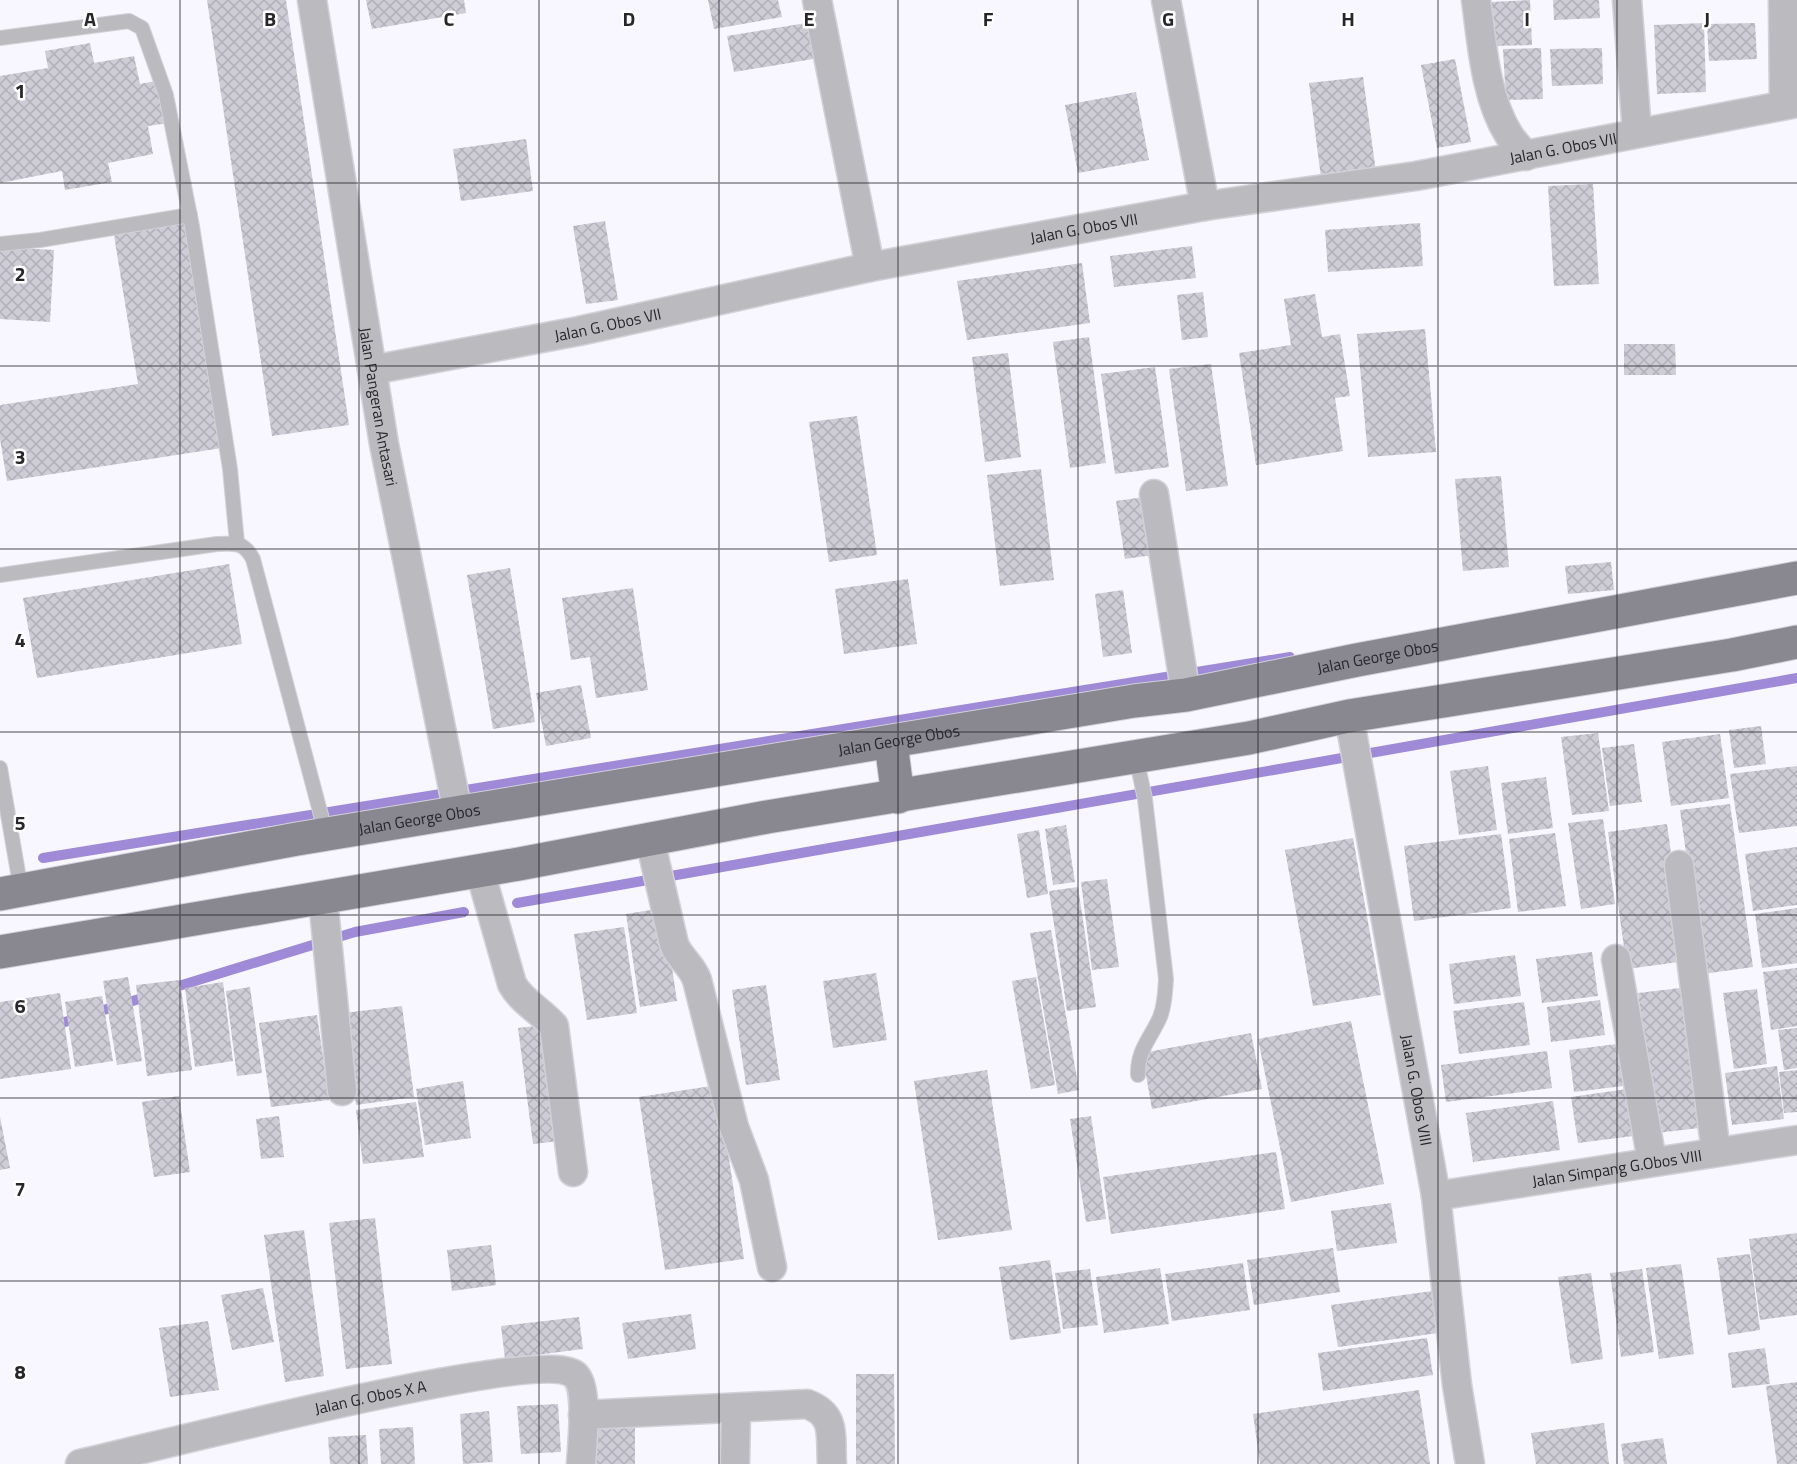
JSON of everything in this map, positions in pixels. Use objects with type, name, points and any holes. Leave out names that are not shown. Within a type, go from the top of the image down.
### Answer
[{"type":"main road","name":"Jalan George Obos","points":[[10,892],[326,834],[891,743],[1134,701],[1186,695],[1358,660],[1797,578]]},
{"type":"main road","points":[[0,952],[323,899],[898,796],[1249,738],[1349,716],[1797,642]]},
{"type":"main road","points":[[891,743],[898,796]]},
{"type":"street","name":"Jalan Pangeran Antasari","points":[[312,0],[372,370],[458,813]]},
{"type":"street","points":[[817,0],[870,267]]},
{"type":"street","points":[[1166,0],[1205,206]]},
{"type":"street","points":[[1476,0],[1490,85],[1496,104],[1509,135],[1526,156]]},
{"type":"street","points":[[1627,0],[1637,132]]},
{"type":"street","points":[[1783,0],[1790,104]]},
{"type":"street","name":"Jalan G. Obos VII","points":[[372,370],[579,331],[870,267],[1205,206],[1416,176],[1790,104]]},
{"type":"street","points":[[1154,494],[1186,695]]},
{"type":"street","name":"Jalan G. Obos VIII","points":[[1349,716],[1436,1196],[1457,1385],[1470,1464]]},
{"type":"street","points":[[650,840],[677,953],[689,964],[697,980],[734,1127],[754,1180],[772,1267]]},
{"type":"street","points":[[1679,865],[1716,1152]]},
{"type":"street","points":[[480,871],[512,984],[518,994],[539,1010],[554,1026],[573,1172]]},
{"type":"street","points":[[323,899],[342,1091]]},
{"type":"street","points":[[1616,959],[1652,1161]]},
{"type":"street","name":"Jalan Simpang G.Obos VIII","points":[[1436,1196],[1797,1140]]},
{"type":"street","name":"Jalan G. Obos X A","points":[[80,1464],[357,1399],[500,1373],[565,1370],[576,1376],[580,1384],[583,1415],[581,1464]]},
{"type":"street","points":[[583,1415],[807,1404],[821,1409],[828,1419],[832,1464]]},
{"type":"street","points":[[735,1464],[736,1407]]},
{"type":"lane","points":[[0,38],[129,21],[142,28],[166,94],[190,215],[230,469],[237,543]]},
{"type":"lane","points":[[0,243],[40,240],[190,215]]},
{"type":"lane","points":[[0,575],[237,543],[243,545],[253,560],[326,834]]},
{"type":"lane","points":[[1136,757],[1145,799],[1166,979],[1165,1002],[1160,1018],[1141,1048],[1138,1075]]},
{"type":"lane","points":[[0,768],[10,892]]},
{"type":"building","points":[[207,0],[286,0],[349,425],[272,436]]},
{"type":"building","points":[[366,0],[464,0],[466,13],[372,29]]},
{"type":"building","points":[[708,0],[778,0],[782,17],[714,29]]},
{"type":"building","points":[[1530,0],[1532,45],[1492,46],[1491,2]]},
{"type":"building","points":[[1553,0],[1599,0],[1600,18],[1554,20]]},
{"type":"building","points":[[812,22],[819,58],[734,72],[727,36]]},
{"type":"building","points":[[1704,23],[1706,92],[1657,94],[1654,25]]},
{"type":"building","points":[[1755,23],[1757,59],[1709,61],[1707,24]]},
{"type":"building","points":[[90,43],[94,63],[134,56],[140,84],[161,80],[169,123],[148,126],[153,154],[108,163],[112,182],[65,190],[62,171],[0,183],[0,76],[48,68],[45,51]]},
{"type":"building","points":[[1541,48],[1543,99],[1506,100],[1503,49]]},
{"type":"building","points":[[1602,48],[1603,84],[1552,86],[1550,49]]},
{"type":"building","points":[[1455,59],[1471,142],[1437,148],[1421,65]]},
{"type":"building","points":[[1363,77],[1376,172],[1321,178],[1309,83]]},
{"type":"building","points":[[1136,92],[1149,160],[1078,173],[1065,105]]},
{"type":"building","points":[[526,139],[533,191],[461,201],[453,149]]},
{"type":"building","points":[[1593,184],[1599,284],[1554,286],[1548,186]]},
{"type":"building","points":[[187,218],[222,448],[7,481],[0,439],[0,405],[138,384],[113,229]]},
{"type":"building","points":[[605,221],[618,300],[586,304],[573,226]]},
{"type":"building","points":[[1420,223],[1423,266],[1328,272],[1325,230]]},
{"type":"building","points":[[1192,246],[1196,278],[1114,287],[1110,256]]},
{"type":"building","points":[[0,247],[54,250],[50,322],[0,319]]},
{"type":"building","points":[[1082,263],[1090,323],[967,340],[957,281]]},
{"type":"building","points":[[1203,292],[1208,337],[1182,340],[1177,295]]},
{"type":"building","points":[[1315,294],[1322,337],[1340,334],[1350,396],[1335,398],[1343,451],[1256,465],[1239,353],[1291,345],[1284,299]]},
{"type":"building","points":[[1425,329],[1436,452],[1368,457],[1357,334]]},
{"type":"building","points":[[1089,337],[1106,463],[1070,468],[1053,342]]},
{"type":"building","points":[[1624,344],[1675,344],[1676,375],[1624,375]]},
{"type":"building","points":[[1008,353],[1021,457],[985,462],[972,357]]},
{"type":"building","points":[[1211,364],[1228,486],[1186,491],[1169,369]]},
{"type":"building","points":[[1155,367],[1169,467],[1115,474],[1101,374]]},
{"type":"building","points":[[857,416],[877,555],[829,562],[809,422]]},
{"type":"building","points":[[1041,469],[1054,580],[1000,586],[987,475]]},
{"type":"building","points":[[1501,476],[1509,567],[1463,571],[1455,479]]},
{"type":"building","points":[[1144,497],[1153,555],[1125,559],[1116,501]]},
{"type":"building","points":[[1611,562],[1614,590],[1568,594],[1565,566]]},
{"type":"building","points":[[229,564],[242,644],[37,678],[23,598]]},
{"type":"building","points":[[510,568],[535,722],[493,729],[467,575]]},
{"type":"building","points":[[908,579],[917,644],[844,654],[835,589]]},
{"type":"building","points":[[633,588],[648,690],[596,698],[590,657],[571,660],[562,598]]},
{"type":"building","points":[[1123,590],[1132,653],[1103,657],[1095,594]]},
{"type":"building","points":[[581,685],[591,738],[546,746],[536,693]]},
{"type":"building","points":[[1761,726],[1766,764],[1734,768],[1729,730]]},
{"type":"building","points":[[1598,733],[1609,811],[1572,815],[1561,737]]},
{"type":"building","points":[[1720,734],[1729,798],[1671,806],[1662,742]]},
{"type":"building","points":[[1634,744],[1642,802],[1610,806],[1602,748]]},
{"type":"building","points":[[1488,766],[1497,830],[1459,835],[1450,771]]},
{"type":"building","points":[[1797,766],[1797,826],[1739,833],[1730,774]]},
{"type":"building","points":[[1546,777],[1553,828],[1508,834],[1501,783]]},
{"type":"building","points":[[1730,804],[1753,967],[1703,974],[1680,810]]},
{"type":"building","points":[[1603,819],[1615,904],[1581,909],[1568,823]]},
{"type":"building","points":[[1667,824],[1686,961],[1627,969],[1608,832]]},
{"type":"building","points":[[1066,825],[1075,882],[1053,885],[1045,829]]},
{"type":"building","points":[[1039,830],[1048,894],[1027,898],[1017,834]]},
{"type":"building","points":[[1555,833],[1566,906],[1518,912],[1509,839]]},
{"type":"building","points":[[1501,834],[1511,908],[1414,921],[1404,846]]},
{"type":"building","points":[[1353,838],[1381,995],[1313,1006],[1285,850]]},
{"type":"building","points":[[1797,847],[1797,905],[1753,911],[1745,854]]},
{"type":"building","points":[[1107,879],[1119,967],[1092,970],[1081,882]]},
{"type":"building","points":[[1078,887],[1096,1007],[1067,1011],[1049,891]]},
{"type":"building","points":[[663,908],[677,1001],[640,1007],[626,914]]},
{"type":"building","points":[[1797,908],[1797,963],[1762,968],[1755,914]]},
{"type":"building","points":[[624,927],[637,1013],[587,1020],[574,934]]},
{"type":"building","points":[[1051,930],[1079,1090],[1058,1094],[1030,933]]},
{"type":"building","points":[[1592,952],[1598,996],[1542,1003],[1536,959]]},
{"type":"building","points":[[1515,955],[1521,996],[1454,1004],[1449,964]]},
{"type":"building","points":[[1797,968],[1797,1026],[1771,1030],[1763,972]]},
{"type":"building","points":[[876,973],[887,1040],[833,1048],[823,981]]},
{"type":"building","points":[[128,977],[142,1061],[117,1065],[103,981]]},
{"type":"building","points":[[1036,977],[1055,1085],[1031,1089],[1012,981]]},
{"type":"building","points":[[180,980],[192,1070],[147,1076],[136,985]]},
{"type":"building","points":[[223,982],[233,1061],[195,1067],[185,988]]},
{"type":"building","points":[[766,985],[780,1080],[746,1085],[732,990]]},
{"type":"building","points":[[250,987],[262,1073],[237,1076],[226,991]]},
{"type":"building","points":[[1680,988],[1699,1128],[1657,1133],[1638,993]]},
{"type":"building","points":[[1757,989],[1767,1064],[1734,1069],[1723,993]]},
{"type":"building","points":[[60,993],[71,1069],[0,1079],[0,1002]]},
{"type":"building","points":[[102,996],[113,1061],[75,1067],[65,1002]]},
{"type":"building","points":[[1600,1000],[1605,1035],[1551,1042],[1547,1007]]},
{"type":"building","points":[[1524,1002],[1530,1045],[1459,1054],[1453,1011]]},
{"type":"building","points":[[402,1006],[414,1097],[356,1105],[344,1013]]},
{"type":"building","points":[[317,1015],[329,1100],[271,1107],[259,1023]]},
{"type":"building","points":[[1351,1021],[1384,1184],[1291,1202],[1258,1039]]},
{"type":"building","points":[[543,1025],[559,1141],[533,1144],[518,1028]]},
{"type":"building","points":[[1797,1028],[1797,1068],[1784,1070],[1778,1030]]},
{"type":"building","points":[[1251,1033],[1262,1089],[1152,1109],[1142,1053]]},
{"type":"building","points":[[1617,1044],[1623,1086],[1574,1092],[1569,1050]]},
{"type":"building","points":[[1547,1051],[1552,1088],[1446,1102],[1441,1065]]},
{"type":"building","points":[[1777,1066],[1784,1119],[1732,1125],[1725,1073]]},
{"type":"building","points":[[987,1070],[1012,1230],[938,1240],[914,1081]]},
{"type":"building","points":[[1797,1070],[1797,1112],[1784,1113],[1779,1072]]},
{"type":"building","points":[[463,1081],[471,1138],[425,1145],[416,1089]]},
{"type":"building","points":[[718,1085],[744,1259],[665,1270],[639,1097]]},
{"type":"building","points":[[1627,1089],[1633,1136],[1578,1143],[1571,1097]]},
{"type":"building","points":[[179,1096],[190,1172],[154,1177],[142,1102]]},
{"type":"building","points":[[1553,1101],[1560,1150],[1473,1162],[1466,1113]]},
{"type":"building","points":[[416,1102],[424,1157],[363,1164],[356,1110]]},
{"type":"building","points":[[279,1116],[284,1157],[261,1159],[256,1119]]},
{"type":"building","points":[[1091,1116],[1106,1219],[1086,1222],[1070,1119]]},
{"type":"building","points":[[0,1117],[10,1168],[0,1170]]},
{"type":"building","points":[[1276,1152],[1285,1209],[1111,1234],[1103,1177]]},
{"type":"building","points":[[1391,1203],[1397,1243],[1337,1251],[1331,1211]]},
{"type":"building","points":[[375,1218],[392,1364],[346,1369],[329,1223]]},
{"type":"building","points":[[304,1230],[324,1376],[285,1382],[264,1235]]},
{"type":"building","points":[[1797,1233],[1797,1315],[1760,1320],[1749,1239]]},
{"type":"building","points":[[491,1245],[496,1285],[452,1291],[447,1250]]},
{"type":"building","points":[[1333,1248],[1340,1292],[1254,1305],[1247,1260]]},
{"type":"building","points":[[1750,1254],[1760,1330],[1728,1335],[1717,1258]]},
{"type":"building","points":[[1050,1260],[1061,1333],[1010,1340],[999,1267]]},
{"type":"building","points":[[1243,1263],[1250,1310],[1172,1321],[1165,1274]]},
{"type":"building","points":[[1681,1264],[1694,1354],[1659,1359],[1646,1268]]},
{"type":"building","points":[[1160,1268],[1169,1324],[1104,1333],[1096,1277]]},
{"type":"building","points":[[1090,1269],[1098,1325],[1063,1329],[1055,1273]]},
{"type":"building","points":[[1642,1269],[1654,1352],[1621,1357],[1610,1273]]},
{"type":"building","points":[[1591,1273],[1603,1359],[1571,1364],[1558,1277]]},
{"type":"building","points":[[263,1288],[274,1342],[232,1350],[221,1295]]},
{"type":"building","points":[[1432,1291],[1438,1333],[1338,1347],[1331,1305]]},
{"type":"building","points":[[691,1314],[696,1349],[628,1359],[622,1323]]},
{"type":"building","points":[[579,1317],[583,1349],[505,1359],[501,1326]]},
{"type":"building","points":[[208,1321],[219,1390],[170,1397],[159,1328]]},
{"type":"building","points":[[1427,1338],[1433,1375],[1323,1391],[1318,1353]]},
{"type":"building","points":[[1765,1348],[1770,1384],[1732,1388],[1728,1353]]},
{"type":"building","points":[[856,1374],[894,1374],[895,1464],[856,1464]]},
{"type":"building","points":[[1797,1382],[1797,1464],[1777,1464],[1766,1386]]},
{"type":"building","points":[[1419,1390],[1430,1464],[1260,1464],[1253,1414]]},
{"type":"building","points":[[558,1404],[561,1452],[521,1454],[517,1406]]},
{"type":"building","points":[[489,1411],[493,1462],[463,1464],[460,1414]]},
{"type":"building","points":[[591,1419],[635,1419],[635,1464],[591,1464]]},
{"type":"building","points":[[1604,1423],[1609,1464],[1536,1464],[1531,1433]]},
{"type":"building","points":[[413,1427],[415,1464],[381,1464],[379,1429]]},
{"type":"building","points":[[366,1435],[368,1464],[330,1464],[328,1437]]},
{"type":"building","points":[[1663,1438],[1667,1464],[1624,1464],[1621,1444]]},
{"type":"waterway","points":[[43,858],[1290,657]]},
{"type":"waterway","points":[[517,903],[1797,678]]},
{"type":"waterway","points":[[169,989],[355,932],[464,912]]},
{"type":"waterway","points":[[52,1026],[152,995]]}]
